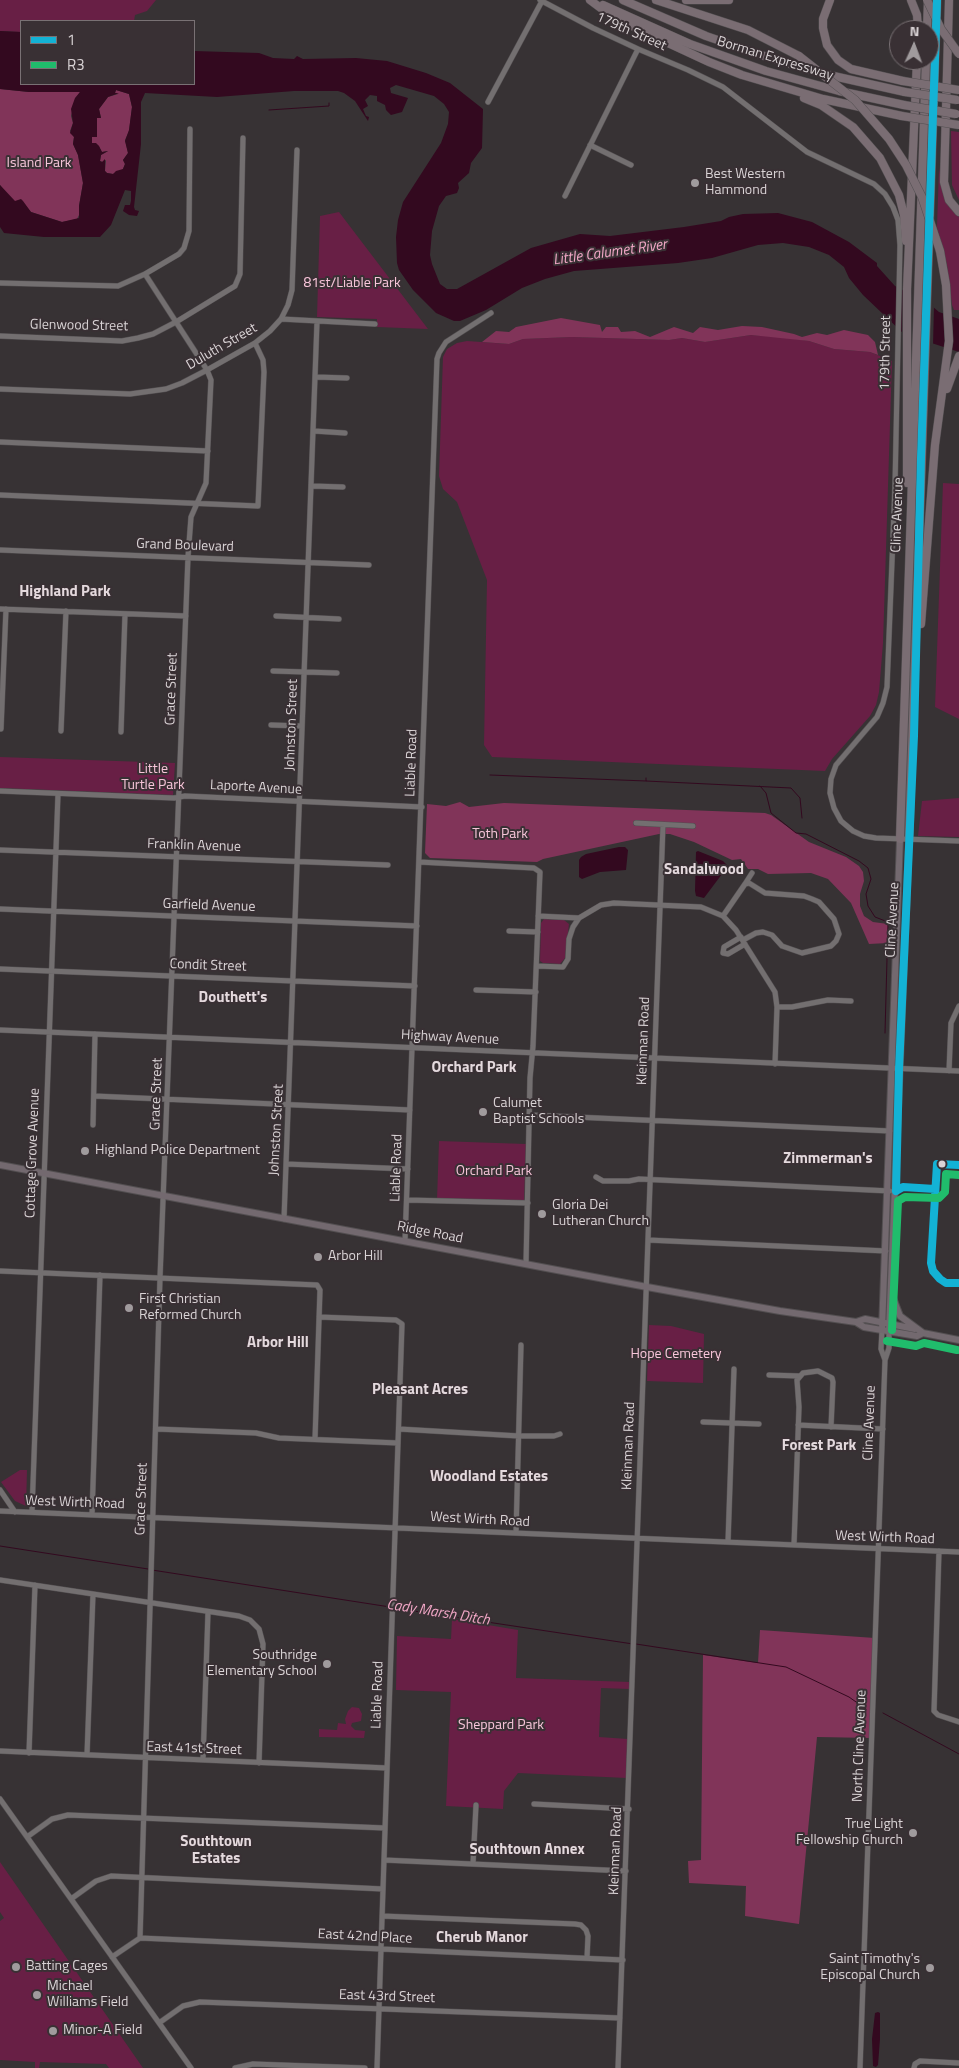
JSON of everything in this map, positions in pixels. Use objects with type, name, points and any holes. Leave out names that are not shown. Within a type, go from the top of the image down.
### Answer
[{"type":"highway","points":[[592,0],[610,15],[677,48],[742,75],[855,106],[959,125]]},
{"type":"highway","name":"Borman Expressway","points":[[592,0],[656,30],[726,58],[799,81],[904,105],[958,114]]},
{"type":"highway","name":"Borman Expressway","points":[[623,0],[706,36],[820,73],[905,92],[958,100]]},
{"type":"highway","points":[[656,0],[748,30],[799,56],[841,87],[889,139],[922,197],[940,251],[948,302],[947,360],[935,445],[922,621],[916,645]]},
{"type":"highway","points":[[686,0],[729,0]]},
{"type":"highway","points":[[830,0],[824,13],[823,28],[827,45],[838,60],[851,69],[903,81],[959,90]]},
{"type":"highway","points":[[911,0],[917,20]]},
{"type":"highway","points":[[927,20],[928,0]]},
{"type":"highway","points":[[928,0],[941,29],[959,54]]},
{"type":"highway","name":"Cline Avenue","points":[[909,839],[937,0]]},
{"type":"highway","points":[[949,0],[944,182],[950,200],[959,212]]},
{"type":"highway","points":[[910,532],[907,481],[906,337],[917,70]]},
{"type":"highway","name":"Cline Avenue","points":[[900,839],[926,70]]},
{"type":"highway","points":[[777,86],[821,105],[837,115],[853,127],[880,158],[899,196],[904,215],[908,274]]},
{"type":"highway","points":[[939,412],[958,360]]},
{"type":"main road","name":"Cline Avenue","points":[[886,1326],[892,1292],[896,1191],[895,1069],[900,839]]},
{"type":"main road","name":"Cline Avenue","points":[[886,1326],[886,1250],[890,1131],[909,839]]},
{"type":"main road","name":"Ridge Road","points":[[0,1165],[647,1287],[780,1311],[856,1322],[865,1319],[886,1326],[921,1331],[959,1340]]},
{"type":"main road","points":[[892,1292],[894,1305],[900,1316],[921,1331]]},
{"type":"street","name":"179th Street","points":[[541,0],[638,49],[722,87],[807,152],[867,180],[880,189],[889,200],[898,220],[900,237],[895,486],[886,692],[874,722],[844,753],[836,765],[832,774],[830,788],[835,812],[849,828],[869,838],[959,841]]},
{"type":"street","points":[[488,102],[541,0]]},
{"type":"street","points":[[565,196],[638,49]]},
{"type":"street","points":[[0,283],[108,287],[127,283],[178,254],[188,238],[190,129]]},
{"type":"street","name":"Glenwood Street","points":[[0,336],[122,341],[153,334],[230,290],[238,281],[240,274],[243,138]]},
{"type":"street","points":[[590,145],[631,166]]},
{"type":"street","name":"Duluth Street","points":[[0,389],[138,394],[166,389],[207,370],[255,343],[270,331],[288,305],[294,276],[296,150]]},
{"type":"street","name":"Grace Street","points":[[140,1938],[160,1278],[165,1196],[189,526],[206,483],[211,380],[207,370],[145,274]]},
{"type":"street","name":"Liable Road","points":[[405,1241],[438,359],[439,353],[446,342],[491,313]]},
{"type":"street","points":[[280,319],[375,324]]},
{"type":"street","name":"Johnston Street","points":[[284,1219],[292,1043],[317,322]]},
{"type":"street","points":[[0,495],[258,506],[264,372],[263,360],[255,343]]},
{"type":"street","points":[[316,377],[346,378]]},
{"type":"street","points":[[314,431],[345,433]]},
{"type":"street","points":[[0,442],[208,451]]},
{"type":"street","points":[[312,486],[343,487]]},
{"type":"street","name":"Grand Boulevard","points":[[0,550],[368,565]]},
{"type":"street","points":[[2,729],[3,609],[186,616]]},
{"type":"street","points":[[61,730],[66,611]]},
{"type":"street","points":[[121,732],[126,614]]},
{"type":"street","points":[[276,616],[338,619]]},
{"type":"street","points":[[273,671],[337,673]]},
{"type":"street","points":[[271,725],[302,726]]},
{"type":"street","name":"Laporte Avenue","points":[[0,791],[185,796],[422,807]]},
{"type":"street","name":"Cottage Grove Avenue","points":[[32,1512],[39,1273],[58,794]]},
{"type":"street","points":[[636,824],[693,826]]},
{"type":"street","name":"Kleinman Road","points":[[618,2068],[629,1809],[663,825]]},
{"type":"street","name":"Franklin Avenue","points":[[0,850],[388,865]]},
{"type":"street","points":[[419,862],[539,869],[540,872],[532,1053],[526,1264]]},
{"type":"street","points":[[723,916],[752,873]]},
{"type":"street","points":[[743,940],[756,933],[763,932],[772,936],[782,946],[802,953],[831,946],[839,934],[834,919],[819,902],[804,896],[765,893],[752,884],[745,884]]},
{"type":"street","points":[[537,966],[563,967],[568,959],[569,939],[573,927],[579,918],[601,905],[614,903],[701,907],[723,916],[743,940],[772,987],[777,1007],[775,1064]]},
{"type":"street","name":"Garfield Avenue","points":[[0,909],[417,926]]},
{"type":"street","points":[[538,916],[579,918]]},
{"type":"street","points":[[509,931],[538,932]]},
{"type":"street","name":"Condit Street","points":[[0,969],[415,986]]},
{"type":"street","points":[[476,990],[536,992]]},
{"type":"street","points":[[777,1007],[792,1007],[828,1000],[851,1001]]},
{"type":"street","points":[[949,1071],[952,1023],[959,1006]]},
{"type":"street","name":"Highway Avenue","points":[[0,1030],[959,1071]]},
{"type":"street","points":[[93,1125],[95,1034]]},
{"type":"street","points":[[94,1096],[410,1110]]},
{"type":"street","points":[[530,1115],[890,1131]]},
{"type":"street","points":[[286,1164],[408,1169]]},
{"type":"street","points":[[596,1177],[603,1181],[650,1180],[896,1191]]},
{"type":"street","points":[[407,1200],[528,1204]]},
{"type":"street","points":[[648,1240],[886,1250]]},
{"type":"street","points":[[0,1271],[314,1284],[318,1286],[320,1290],[320,1317],[315,1439]]},
{"type":"street","points":[[92,1515],[100,1275]]},
{"type":"street","name":"Liable Road","points":[[320,1317],[396,1320],[401,1322],[377,2068]]},
{"type":"street","name":"Cline Avenue","points":[[881,1486],[885,1360],[889,1348],[886,1326]]},
{"type":"street","points":[[516,1533],[520,1345]]},
{"type":"street","points":[[728,1542],[734,1369]]},
{"type":"street","points":[[769,1375],[799,1376],[814,1370],[824,1372],[832,1378],[831,1427]]},
{"type":"street","points":[[794,1546],[799,1376]]},
{"type":"street","points":[[703,1422],[759,1424]]},
{"type":"street","points":[[798,1425],[883,1428]]},
{"type":"street","points":[[156,1429],[256,1433],[279,1438],[398,1443]]},
{"type":"street","points":[[398,1429],[519,1436],[554,1436],[560,1434]]},
{"type":"street","name":"North Cline Avenue","points":[[860,2068],[881,1486]]},
{"type":"street","points":[[0,1490],[15,1512]]},
{"type":"street","name":"West Wirth Road","points":[[0,1511],[959,1552]]},
{"type":"street","points":[[939,1551],[935,1713],[959,1722]]},
{"type":"street","points":[[0,1580],[244,1618],[256,1624],[262,1634],[263,1644],[259,1763]]},
{"type":"street","points":[[30,1753],[35,1585]]},
{"type":"street","points":[[87,1756],[93,1594]]},
{"type":"street","points":[[203,1760],[208,1612]]},
{"type":"street","name":"East 41st Street","points":[[0,1752],[387,1768]]},
{"type":"street","points":[[0,1798],[191,2068]]},
{"type":"street","points":[[534,1804],[629,1809]]},
{"type":"street","points":[[473,1864],[476,1805]]},
{"type":"street","points":[[27,1837],[59,1816],[385,1828]]},
{"type":"street","points":[[384,1860],[626,1870]]},
{"type":"street","points":[[72,1899],[103,1878],[111,1876],[383,1889]]},
{"type":"street","points":[[382,1916],[581,1925],[586,1930],[588,1936],[587,1958]]},
{"type":"street","points":[[112,1957],[140,1938]]},
{"type":"street","name":"East 42nd Place","points":[[140,1938],[623,1960]]},
{"type":"street","name":"East 43rd Street","points":[[160,2024],[183,2006],[200,2002],[620,2018]]},
{"type":"street","points":[[914,2068],[914,2064],[920,2061],[959,2063]]},
{"type":"street","points":[[235,2068],[253,2064],[365,2068]]},
{"type":"green space","points":[[0,0],[156,0],[147,11],[135,15],[134,20],[20,20],[20,32],[0,31]]},
{"type":"green space","name":"Island Park","points":[[0,89],[29,92],[80,92],[75,100],[71,116],[73,123],[70,131],[74,137],[73,144],[78,155],[83,183],[77,219],[62,222],[31,212],[25,205],[15,202],[9,197],[0,185]]},
{"type":"green space","points":[[116,90],[129,94],[132,107],[129,131],[125,140],[128,153],[123,160],[125,164],[122,171],[113,174],[105,171],[106,160],[100,161],[101,155],[108,151],[102,152],[98,145],[92,143],[92,137],[95,137],[97,118],[101,118],[99,109],[108,97],[118,94],[115,93]]},
{"type":"green space","points":[[951,131],[959,132],[959,200],[952,185]]},
{"type":"green space","points":[[939,168],[944,198],[959,217],[959,310],[954,310],[952,305],[947,265],[937,227]]},
{"type":"green space","name":"81st/Liable Park","points":[[339,212],[428,329],[377,327],[377,319],[317,317],[320,216]]},
{"type":"green space","points":[[561,318],[600,325],[602,332],[606,327],[618,327],[621,332],[635,331],[650,337],[674,327],[693,333],[700,327],[718,330],[742,326],[762,327],[802,337],[817,333],[827,335],[844,330],[868,335],[875,342],[878,355],[870,352],[834,349],[809,341],[751,335],[705,342],[682,338],[669,340],[572,337],[523,339],[509,344],[482,342],[496,331],[509,332],[516,327]]},
{"type":"green space","points":[[751,335],[809,341],[834,349],[870,352],[892,361],[883,643],[879,692],[876,705],[870,716],[832,759],[825,771],[492,757],[484,745],[487,580],[457,502],[443,489],[439,476],[443,357],[447,349],[457,343],[467,341],[509,344],[523,339],[572,337],[669,340],[682,338],[705,342]]},
{"type":"green space","points":[[943,483],[959,484],[959,719],[935,707]]},
{"type":"green space","name":"Little Turtle Park","points":[[0,757],[175,763],[173,795],[0,788]]},
{"type":"green space","points":[[959,798],[959,837],[918,836],[922,801]]},
{"type":"green space","name":"Toth Park","points":[[460,802],[469,807],[504,803],[765,813],[771,815],[809,842],[846,857],[859,866],[863,872],[864,881],[860,894],[860,906],[864,916],[873,922],[888,924],[888,943],[869,944],[851,903],[828,879],[811,873],[768,874],[758,869],[748,869],[741,859],[732,860],[694,842],[670,834],[659,834],[543,859],[537,862],[430,858],[425,853],[427,804],[446,806]]},
{"type":"green space","points":[[544,919],[564,920],[569,924],[565,958],[560,964],[543,963],[540,961],[541,923]]},
{"type":"green space","name":"Orchard Park","points":[[439,1141],[526,1144],[524,1202],[437,1200]]},
{"type":"green space","name":"Hope Cemetery","points":[[649,1325],[671,1326],[704,1334],[703,1383],[647,1381]]},
{"type":"green space","points":[[20,1470],[27,1470],[26,1506],[15,1501],[1,1482]]},
{"type":"green space","name":"Sheppard Park","points":[[452,1619],[518,1630],[516,1678],[630,1682],[630,1689],[601,1688],[599,1737],[628,1739],[627,1778],[518,1773],[504,1791],[503,1809],[446,1806],[451,1692],[396,1690],[397,1636],[451,1639]]},
{"type":"green space","points":[[760,1630],[875,1638],[872,1738],[817,1737],[799,1924],[745,1916],[746,1886],[689,1883],[688,1861],[701,1860],[703,1655],[758,1663]]},
{"type":"green space","points":[[352,1707],[359,1708],[362,1714],[361,1721],[352,1723],[351,1726],[355,1730],[365,1731],[364,1738],[319,1737],[319,1729],[337,1730],[338,1723],[346,1724],[345,1719]]},
{"type":"green space","points":[[0,1862],[143,2068],[109,2068],[106,2064],[40,2062],[39,2068],[35,2068],[35,2062],[0,2060],[0,1921],[4,1918],[0,1912]]},
{"type":"water","name":"Little Calumet River","points":[[0,31],[20,32],[20,85],[195,85],[195,51],[259,53],[273,58],[294,59],[297,56],[303,59],[356,58],[387,61],[426,73],[450,83],[483,109],[482,148],[471,163],[469,173],[458,183],[457,193],[446,196],[439,206],[432,231],[430,255],[432,264],[440,284],[447,289],[457,289],[531,248],[580,234],[610,236],[721,221],[743,214],[778,213],[812,222],[849,242],[877,263],[877,266],[895,286],[932,306],[939,312],[959,319],[959,352],[904,334],[863,295],[849,278],[844,267],[829,255],[809,247],[783,243],[758,245],[712,258],[678,263],[574,271],[522,288],[486,310],[460,321],[454,321],[436,313],[413,290],[399,270],[396,237],[403,202],[441,143],[448,124],[449,112],[444,104],[434,96],[396,85],[390,88],[391,93],[408,98],[402,112],[391,115],[386,110],[385,105],[377,101],[377,96],[370,95],[365,100],[368,106],[363,109],[366,116],[369,117],[368,121],[355,101],[338,91],[294,91],[217,97],[145,93],[141,102],[141,144],[134,207],[135,210],[139,211],[137,216],[129,215],[123,211],[125,205],[130,205],[131,201],[131,191],[125,190],[111,225],[100,237],[44,237],[4,233],[0,227],[0,185],[15,201],[21,199],[31,212],[62,222],[79,218],[83,183],[78,155],[73,144],[74,137],[70,133],[73,123],[71,109],[75,98],[80,92],[29,92],[0,89]],"holes":[[[116,90],[129,94],[132,107],[129,130],[125,141],[128,153],[123,160],[125,164],[123,169],[113,174],[107,173],[105,171],[105,159],[102,162],[100,161],[101,155],[108,151],[102,152],[96,143],[92,143],[92,137],[97,137],[97,118],[101,118],[99,109],[108,97],[119,93],[115,93]]]},
{"type":"water","points":[[625,847],[628,850],[626,870],[600,872],[582,879],[579,877],[579,860],[581,857],[586,854]]},
{"type":"water","points":[[698,851],[723,861],[728,866],[704,898],[696,896],[695,891],[696,852]]},
{"type":"water","points":[[875,2013],[880,2013],[880,2039],[878,2065],[876,2067],[873,2066],[872,2039]]},
{"type":"pier","points":[[903,288],[934,305],[933,346],[916,342],[902,335]]},
{"type":"waterway","points":[[269,110],[329,106],[329,103]]},
{"type":"waterway","points":[[490,775],[646,781]]},
{"type":"waterway","points":[[646,778],[646,781],[791,788],[800,798],[802,818]]},
{"type":"waterway","points":[[760,786],[766,793],[771,813],[796,833],[806,834],[859,861],[868,868],[871,879],[866,894],[868,906],[875,917],[888,922],[885,1033]]},
{"type":"waterway","name":"Cady Marsh Ditch","points":[[0,1546],[148,1569]]},
{"type":"waterway","name":"Cady Marsh Ditch","points":[[152,1570],[390,1607]]},
{"type":"waterway","name":"Cady Marsh Ditch","points":[[394,1608],[633,1644]]},
{"type":"waterway","name":"Cady Marsh Ditch","points":[[636,1644],[786,1667],[849,1697],[866,1709]]},
{"type":"waterway","name":"Cady Marsh Ditch","points":[[883,1713],[959,1754]]},
{"type":"transit line","name":"1","points":[[896,1191],[899,1069],[914,736],[921,458],[937,0]]},
{"type":"transit line","name":"1","points":[[959,1165],[937,1164],[931,1263],[933,1271],[940,1279],[946,1283],[959,1283]]},
{"type":"transit line","name":"R3","points":[[892,1330],[898,1201],[905,1197],[939,1198],[945,1192],[946,1174],[959,1175]]},
{"type":"transit line","name":"1","points":[[896,1191],[903,1187],[935,1189]]},
{"type":"transit line","name":"R3","points":[[887,1341],[916,1346],[924,1343],[957,1350]]},
{"type":"place","name":"Best Western Hammond","points":[[695,183]]},
{"type":"place","name":"Calumet Baptist Schools","points":[[483,1112]]},
{"type":"place","name":"Highland Police Department","points":[[85,1151]]},
{"type":"place","name":"Gloria Dei Lutheran Church","points":[[542,1214]]},
{"type":"place","name":"Arbor Hill","points":[[318,1257]]},
{"type":"place","name":"First Christian Reformed Church","points":[[129,1308]]},
{"type":"place","name":"Southridge Elementary School","points":[[327,1664]]},
{"type":"place","name":"True Light Fellowship Church","points":[[913,1833]]},
{"type":"place","name":"Batting Cages","points":[[16,1967]]},
{"type":"place","name":"Saint Timothy's Episcopal Church","points":[[930,1968]]},
{"type":"place","name":"Michael Williams Field","points":[[37,1995]]},
{"type":"place","name":"Minor-A Field","points":[[53,2031]]},
{"type":"district","name":"Highland Park","points":[[65,592]]},
{"type":"district","name":"Sandalwood","points":[[704,870]]},
{"type":"district","name":"Douthett's","points":[[233,998]]},
{"type":"district","name":"Orchard Park","points":[[474,1068]]},
{"type":"district","name":"Zimmerman's","points":[[828,1159]]},
{"type":"district","name":"Arbor Hill","points":[[278,1343]]},
{"type":"district","name":"Pleasant Acres","points":[[420,1390]]},
{"type":"district","name":"Forest Park","points":[[819,1446]]},
{"type":"district","name":"Woodland Estates","points":[[489,1477]]},
{"type":"district","name":"Southtown Estates","points":[[216,1850]]},
{"type":"district","name":"Southtown Annex","points":[[527,1850]]},
{"type":"district","name":"Cherub Manor","points":[[482,1938]]}]
